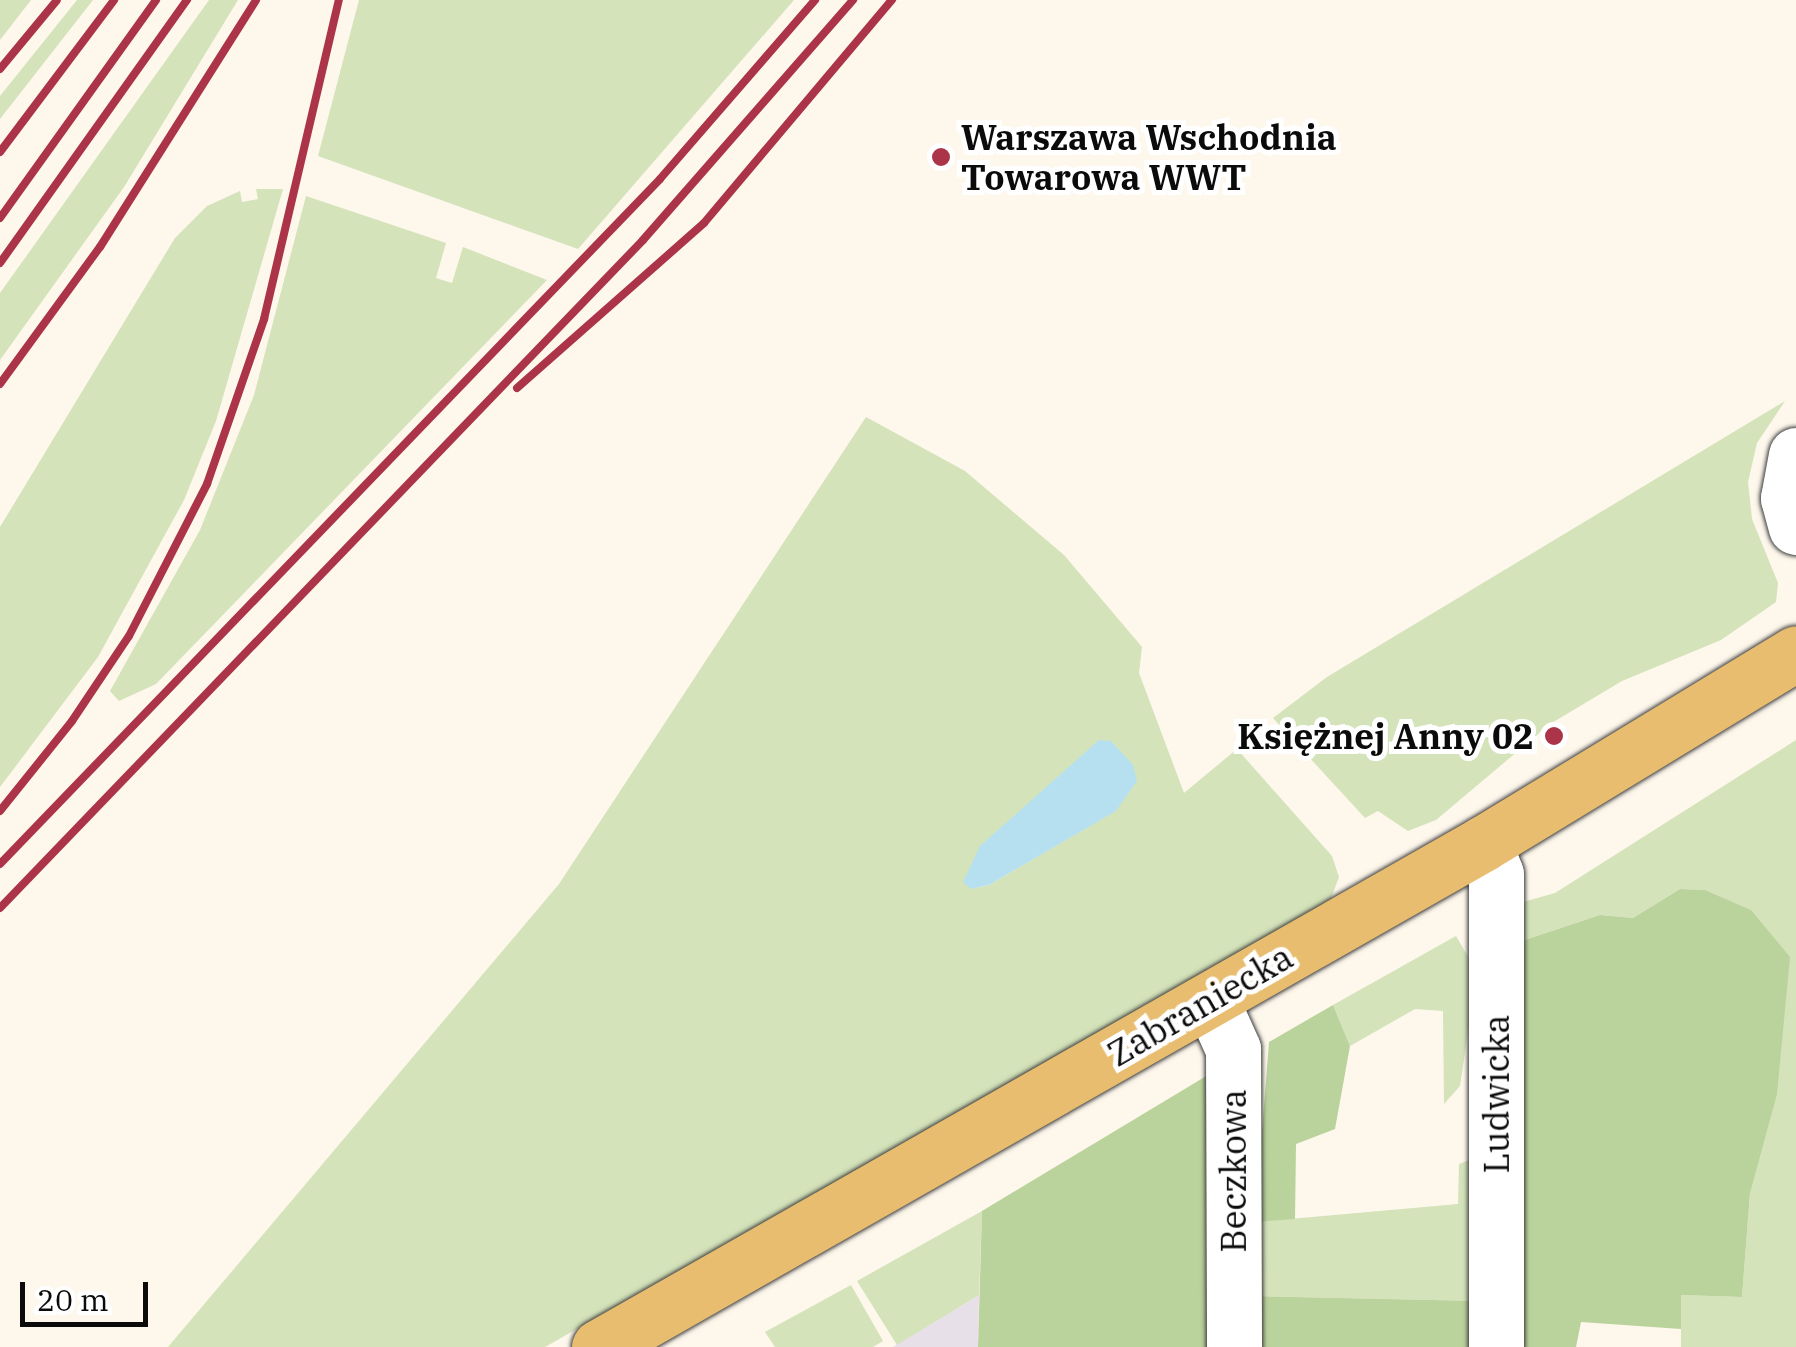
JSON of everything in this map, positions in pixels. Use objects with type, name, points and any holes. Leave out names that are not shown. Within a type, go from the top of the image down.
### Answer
[{"type":"main road","name":"Zabraniecka","points":[[599,1347],[1484,843],[1796,654]]},
{"type":"street","points":[[1796,455],[1788,498],[1796,528]]},
{"type":"street","name":"Ludwicka","points":[[1484,843],[1496,874],[1496,1347]]},
{"type":"street","name":"Beczkowa","points":[[1211,1000],[1233,1049],[1234,1347]]},
{"type":"shaded area","points":[[979,1295],[978,1347],[893,1347]]},
{"type":"green space","points":[[0,0],[31,0],[0,40]]},
{"type":"green space","points":[[77,0],[93,0],[0,119],[0,96]]},
{"type":"green space","points":[[209,0],[238,0],[124,187],[0,360],[0,293]]},
{"type":"green space","points":[[359,0],[794,0],[578,249],[318,156]]},
{"type":"green space","points":[[256,189],[283,189],[216,421],[184,500],[98,657],[0,787],[0,527],[175,238],[207,206],[240,191],[242,202],[258,199]]},
{"type":"green space","points":[[306,196],[446,243],[436,278],[452,283],[463,247],[547,280],[156,684],[119,701],[110,691],[200,530],[254,395]]},
{"type":"green space","points":[[1785,401],[1757,443],[1748,482],[1752,519],[1778,583],[1776,602],[1721,640],[1622,681],[1550,724],[1436,820],[1408,831],[1378,811],[1365,818],[1273,718],[1327,677]]},
{"type":"green space","points":[[866,417],[965,471],[1064,555],[1142,647],[1139,673],[1184,793],[1237,749],[1332,856],[1339,877],[1330,901],[545,1347],[168,1347],[559,884]],"holes":[[[1115,811],[989,885],[971,889]]]},
{"type":"green space","points":[[1796,740],[1796,1347],[1681,1347],[1681,1295],[1742,1297],[1750,1193],[1789,957],[1750,910],[1705,890],[1680,889],[1633,918],[1600,915],[1522,941],[1523,902],[1555,893]]},
{"type":"green space","points":[[1680,889],[1705,890],[1751,910],[1790,957],[1777,1094],[1750,1193],[1742,1297],[1681,1295],[1681,1329],[1581,1322],[1576,1347],[1520,1347],[1522,941],[1600,915],[1633,918]]},
{"type":"green space","points":[[1456,936],[1477,972],[1460,1086],[1444,1104],[1443,1011],[1415,1009],[1350,1046],[1333,1005]]},
{"type":"green space","points":[[1333,1005],[1350,1046],[1335,1129],[1296,1144],[1295,1219],[1255,1222],[1269,1042]]},
{"type":"green space","points":[[1218,1069],[1218,1347],[978,1347],[982,1211]]},
{"type":"green space","points":[[1479,1156],[1479,1301],[1253,1296],[1255,1222],[1458,1204],[1459,1164]]},
{"type":"green space","points":[[982,1211],[979,1295],[897,1345],[857,1281]]},
{"type":"green space","points":[[851,1285],[883,1341],[873,1347],[775,1347],[765,1332]]},
{"type":"green space","points":[[1253,1296],[1479,1301],[1477,1347],[1256,1347]]},
{"type":"water","points":[[1099,740],[1111,741],[1133,765],[1137,781],[1116,811],[989,885],[971,889],[963,882],[980,846]]},
{"type":"railway","points":[[0,69],[57,0]]},
{"type":"railway","points":[[0,152],[114,0]]},
{"type":"railway","points":[[0,218],[156,0]]},
{"type":"railway","points":[[0,263],[187,0]]},
{"type":"railway","points":[[0,384],[100,247],[256,0]]},
{"type":"railway","points":[[0,811],[72,721],[129,636],[207,484],[264,319],[339,0]]},
{"type":"railway","points":[[0,864],[660,179],[815,0]]},
{"type":"railway","points":[[0,908],[643,240],[853,0]]},
{"type":"railway","points":[[517,388],[704,223],[892,0]]},
{"type":"place","name":"Warszawa Wschodnia Towarowa WWT","points":[[941,157]]},
{"type":"place","name":"Księżnej Anny 02","points":[[1554,736]]}]
